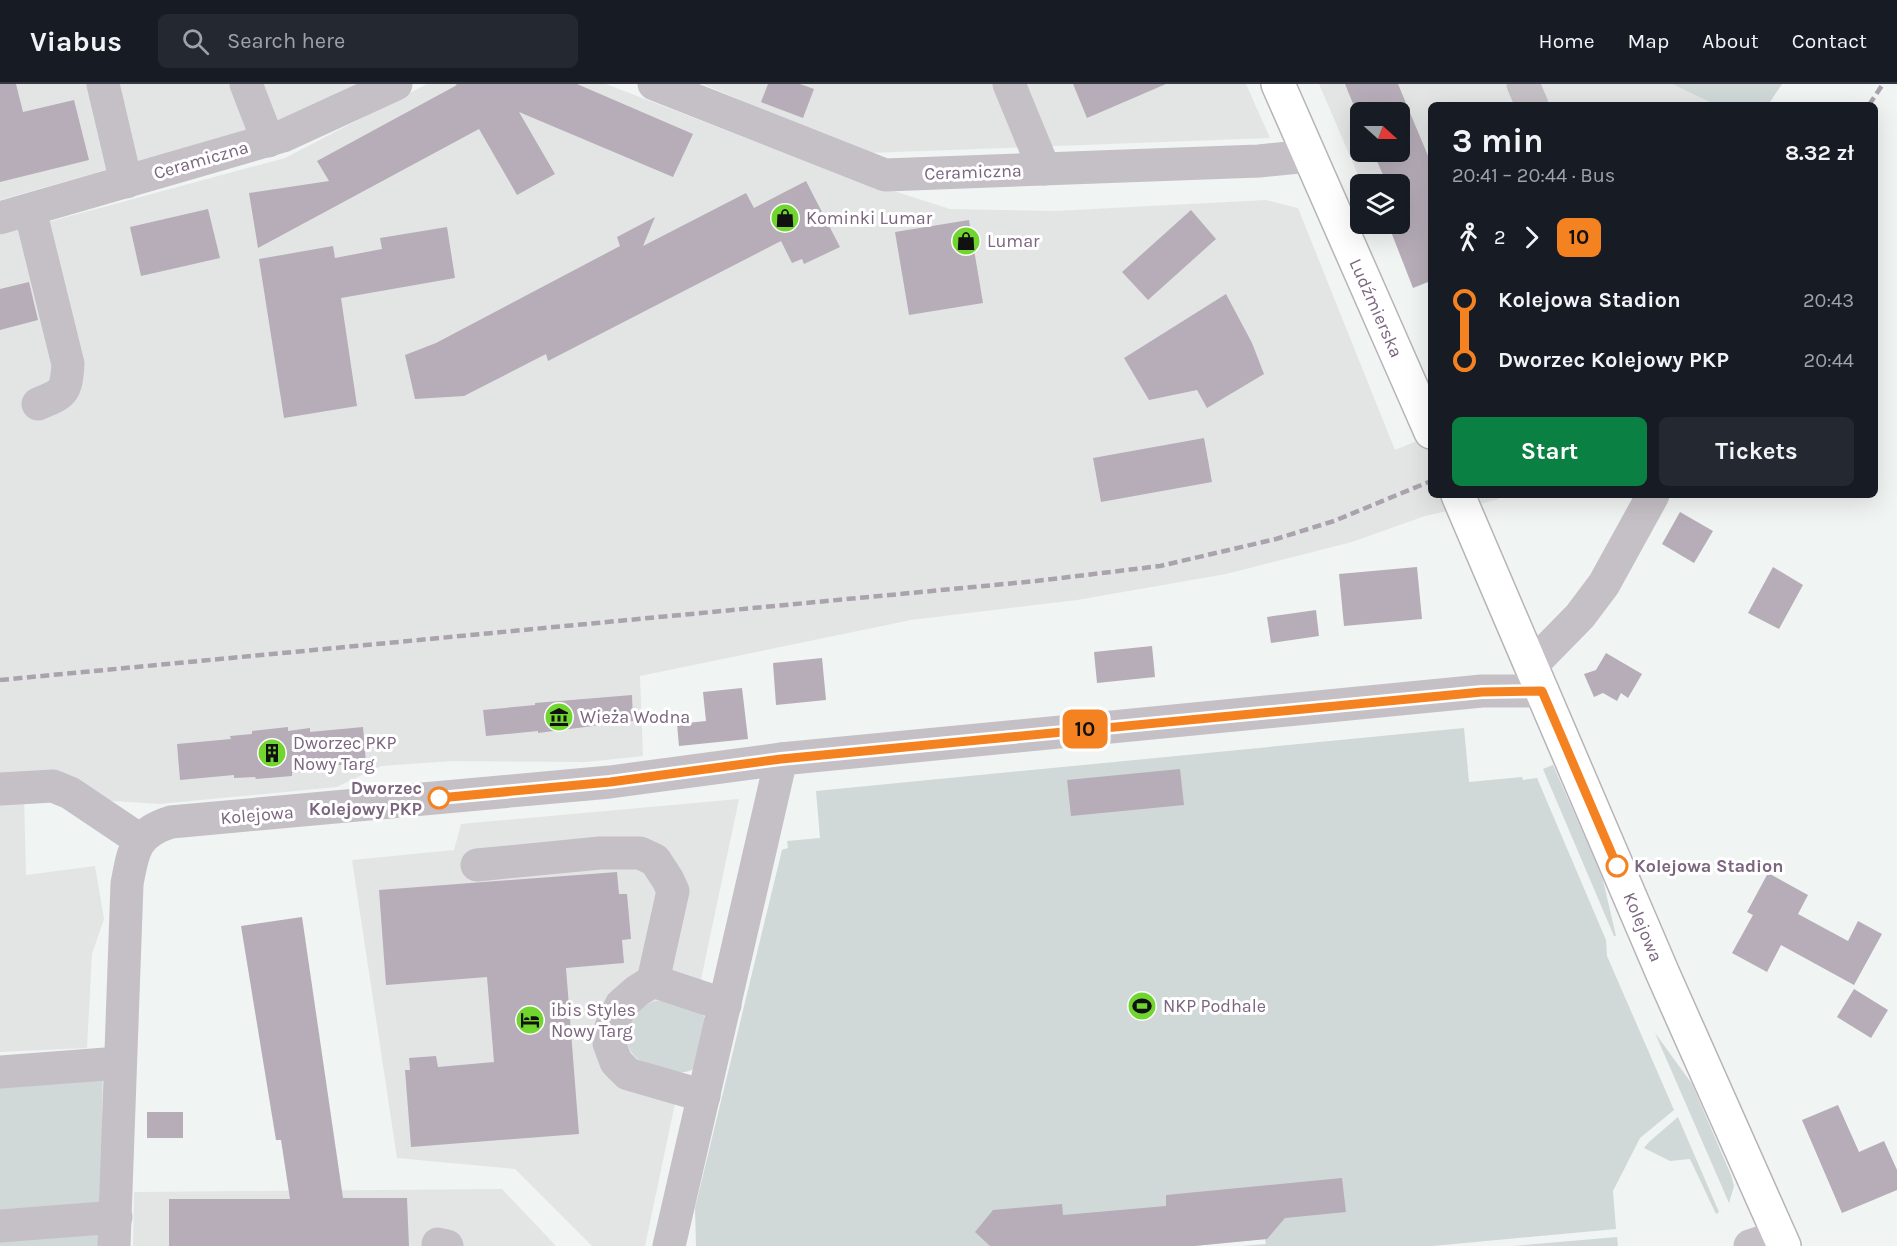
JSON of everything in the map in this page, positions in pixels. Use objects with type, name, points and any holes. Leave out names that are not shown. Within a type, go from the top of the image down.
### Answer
[{"type":"main road","name":"Ludźmierska","points":[[1278,84],[1428,422]]},
{"type":"main road","points":[[1459,498],[1537,678]]},
{"type":"main road","name":"Kolejowa","points":[[1537,678],[1663,974],[1771,1243]]},
{"type":"street","points":[[104,84],[126,182]]},
{"type":"street","points":[[246,84],[268,141]]},
{"type":"street","name":"Ceramiczna","points":[[15,214],[284,136],[396,84]]},
{"type":"street","name":"Ceramiczna","points":[[654,84],[885,175],[1259,161],[1310,156]]},
{"type":"street","points":[[1009,84],[1044,169]]},
{"type":"street","points":[[1523,84],[1531,102]]},
{"type":"street","points":[[15,214],[68,364],[66,385],[60,395],[38,404]]},
{"type":"street","points":[[1537,678],[1604,584],[1651,498]]},
{"type":"street","name":"Kolejowa","points":[[140,840],[154,827],[171,822],[610,782],[781,759],[1470,693],[1537,678]]},
{"type":"street","points":[[669,1246],[781,759]]},
{"type":"street","points":[[0,789],[53,786],[70,793],[140,840],[131,860],[127,884],[119,1063],[115,1231],[0,1226]]},
{"type":"street","points":[[477,865],[600,853],[640,853],[655,860],[669,880],[673,891],[653,981],[621,1005],[611,1027],[609,1043],[616,1062],[628,1074],[704,1096]]},
{"type":"street","points":[[653,981],[725,1005]]},
{"type":"street","points":[[0,1072],[119,1063]]},
{"type":"shaded area","points":[[0,84],[356,84],[285,119],[0,200]]},
{"type":"shaded area","points":[[427,84],[606,84],[834,172],[950,209],[1054,211],[1266,200],[1298,208],[1395,450],[1428,436],[1428,498],[1500,498],[1425,516],[1352,542],[1226,574],[1077,600],[911,620],[640,676],[643,756],[587,762],[452,761],[381,766],[337,787],[159,804],[24,795],[26,875],[95,866],[104,919],[92,954],[87,1048],[0,1052],[0,235],[285,158]]},
{"type":"shaded area","points":[[702,84],[1246,84],[1270,138],[868,153]]},
{"type":"shaded area","points":[[1319,84],[1672,84],[1710,102],[1428,102],[1428,170],[1410,177],[1410,174],[1358,174],[1353,162],[1410,162],[1410,102],[1350,102],[1350,156]]},
{"type":"shaded area","points":[[1672,84],[1782,84],[1770,102],[1710,102]]},
{"type":"shaded area","points":[[1464,728],[1469,782],[1522,777],[1523,780],[1537,778],[1606,940],[1607,956],[1674,1110],[1640,1138],[1613,1191],[1616,1229],[1433,1246],[1242,1246],[1266,1244],[1265,1239],[1194,1246],[696,1246],[695,1208],[782,850],[788,848],[787,841],[820,838],[816,791]]},
{"type":"shaded area","points":[[1553,765],[1602,876],[1616,936],[1614,936],[1543,769]]},
{"type":"shaded area","points":[[739,799],[645,1246],[592,1246],[515,1169],[397,1158],[352,860],[454,850],[461,824]]},
{"type":"shaded area","points":[[657,1001],[702,1014],[706,1019],[695,1068],[684,1072],[663,1069],[646,1064],[632,1053],[626,1035],[628,1026],[639,1010]]},
{"type":"shaded area","points":[[1655,1033],[1692,1084],[1731,1175],[1734,1186],[1729,1203]]},
{"type":"shaded area","points":[[103,1053],[101,1246],[0,1246],[0,1056]]},
{"type":"shaded area","points":[[1678,1117],[1719,1212],[1716,1214],[1690,1159],[1670,1161],[1644,1148]]},
{"type":"shaded area","points":[[502,1189],[556,1246],[133,1246],[134,1192]]},
{"type":"shaded area","points":[[1617,1237],[1618,1246],[1513,1246]]},
{"type":"building","points":[[0,84],[16,84],[23,112],[74,100],[89,160],[0,182]]},
{"type":"building","points":[[455,84],[577,84],[693,134],[673,177],[519,112],[555,174],[517,195],[479,129],[258,248],[249,193],[329,181],[317,161],[457,85]]},
{"type":"building","points":[[768,84],[800,84],[814,89],[803,118],[761,102]]},
{"type":"building","points":[[1073,84],[1166,84],[1087,118]]},
{"type":"building","points":[[1345,84],[1398,84],[1406,102],[1352,102]]},
{"type":"building","points":[[1410,113],[1428,156],[1428,282],[1413,288],[1392,234],[1410,234],[1410,174],[1383,174],[1377,162],[1410,162]]},
{"type":"building","points":[[806,181],[840,247],[804,264],[802,259],[792,263],[781,241],[548,361],[546,354],[464,396],[415,399],[405,355],[436,343],[620,246],[617,237],[655,217],[643,246],[746,193],[754,208]]},
{"type":"building","points":[[208,209],[220,258],[141,276],[130,227]]},
{"type":"building","points":[[1191,210],[1216,239],[1148,300],[1122,272]]},
{"type":"building","points":[[969,220],[983,303],[909,315],[895,232]]},
{"type":"building","points":[[447,227],[455,278],[341,298],[357,406],[284,418],[259,259],[333,246],[335,258],[382,249],[380,238]]},
{"type":"building","points":[[29,282],[38,320],[0,330],[0,289]]},
{"type":"building","points":[[1226,294],[1252,343],[1264,374],[1207,408],[1197,390],[1149,400],[1124,358]]},
{"type":"building","points":[[1204,438],[1212,482],[1101,502],[1093,458]]},
{"type":"building","points":[[1680,512],[1713,531],[1694,563],[1662,544]]},
{"type":"building","points":[[1417,567],[1422,619],[1344,626],[1339,574]]},
{"type":"building","points":[[1773,567],[1803,585],[1779,629],[1748,613]]},
{"type":"building","points":[[1316,610],[1319,636],[1271,643],[1267,617]]},
{"type":"building","points":[[1152,646],[1155,677],[1097,683],[1094,652]]},
{"type":"building","points":[[1606,653],[1642,674],[1628,698],[1621,693],[1617,701],[1603,693],[1594,697],[1584,674],[1596,670]]},
{"type":"building","points":[[822,658],[826,700],[776,705],[773,663]]},
{"type":"building","points":[[742,688],[748,739],[679,746],[677,724],[706,721],[703,692]]},
{"type":"building","name":"Wieża Wodna","points":[[632,695],[633,721],[538,733],[538,731],[486,736],[483,710]]},
{"type":"building","name":"Dworzec PKP Nowy Targ","points":[[288,727],[288,731],[310,728],[310,732],[363,727],[366,763],[314,767],[314,771],[292,773],[292,776],[256,779],[255,777],[234,778],[234,775],[180,780],[177,744],[231,739],[230,736],[252,734],[252,731]]},
{"type":"building","points":[[1180,769],[1184,805],[1071,816],[1067,780]]},
{"type":"building","name":"ibis Styles Nowy Targ","points":[[617,872],[619,894],[627,894],[631,939],[622,940],[624,963],[566,968],[579,1134],[411,1147],[405,1070],[410,1070],[409,1058],[436,1056],[438,1067],[494,1062],[487,977],[386,985],[379,890]]},
{"type":"building","points":[[1768,873],[1808,895],[1798,914],[1848,941],[1858,921],[1882,934],[1854,985],[1781,945],[1767,972],[1732,953],[1753,915],[1747,912]]},
{"type":"building","points":[[302,917],[343,1198],[407,1198],[409,1246],[169,1246],[169,1199],[290,1199],[281,1140],[276,1140],[241,926]]},
{"type":"building","points":[[1854,989],[1888,1010],[1871,1038],[1837,1017]]},
{"type":"building","points":[[1838,1105],[1859,1152],[1884,1141],[1897,1170],[1897,1190],[1842,1213],[1802,1120]]},
{"type":"building","points":[[147,1112],[183,1112],[183,1138],[147,1138]]},
{"type":"building","points":[[1342,1178],[1346,1212],[1285,1218],[1267,1239],[1194,1246],[990,1246],[975,1232],[993,1210],[1062,1204],[1063,1215],[1166,1206],[1166,1195]]},
{"type":"railway","points":[[1871,102],[1883,84]]},
{"type":"railway","points":[[0,680],[1036,581],[1160,566],[1276,539],[1334,521],[1428,482]]},
{"type":"bus line","name":"10","points":[[439,798],[610,782],[781,759],[1027,735],[1482,692],[1542,691],[1617,866]]},
{"type":"place","name":"Kominki Lumar","points":[[785,218]]},
{"type":"place","name":"Lumar","points":[[966,241]]},
{"type":"place","name":"Wieża Wodna","points":[[559,717]]},
{"type":"place","name":"Dworzec PKP Nowy Targ","points":[[272,753]]},
{"type":"place","name":"Dworzec Kolejowy PKP","points":[[439,798]]},
{"type":"place","name":"Kolejowa Stadion","points":[[1617,866]]},
{"type":"place","name":"NKP Podhale","points":[[1142,1006]]},
{"type":"place","name":"ibis Styles Nowy Targ","points":[[530,1020]]}]
